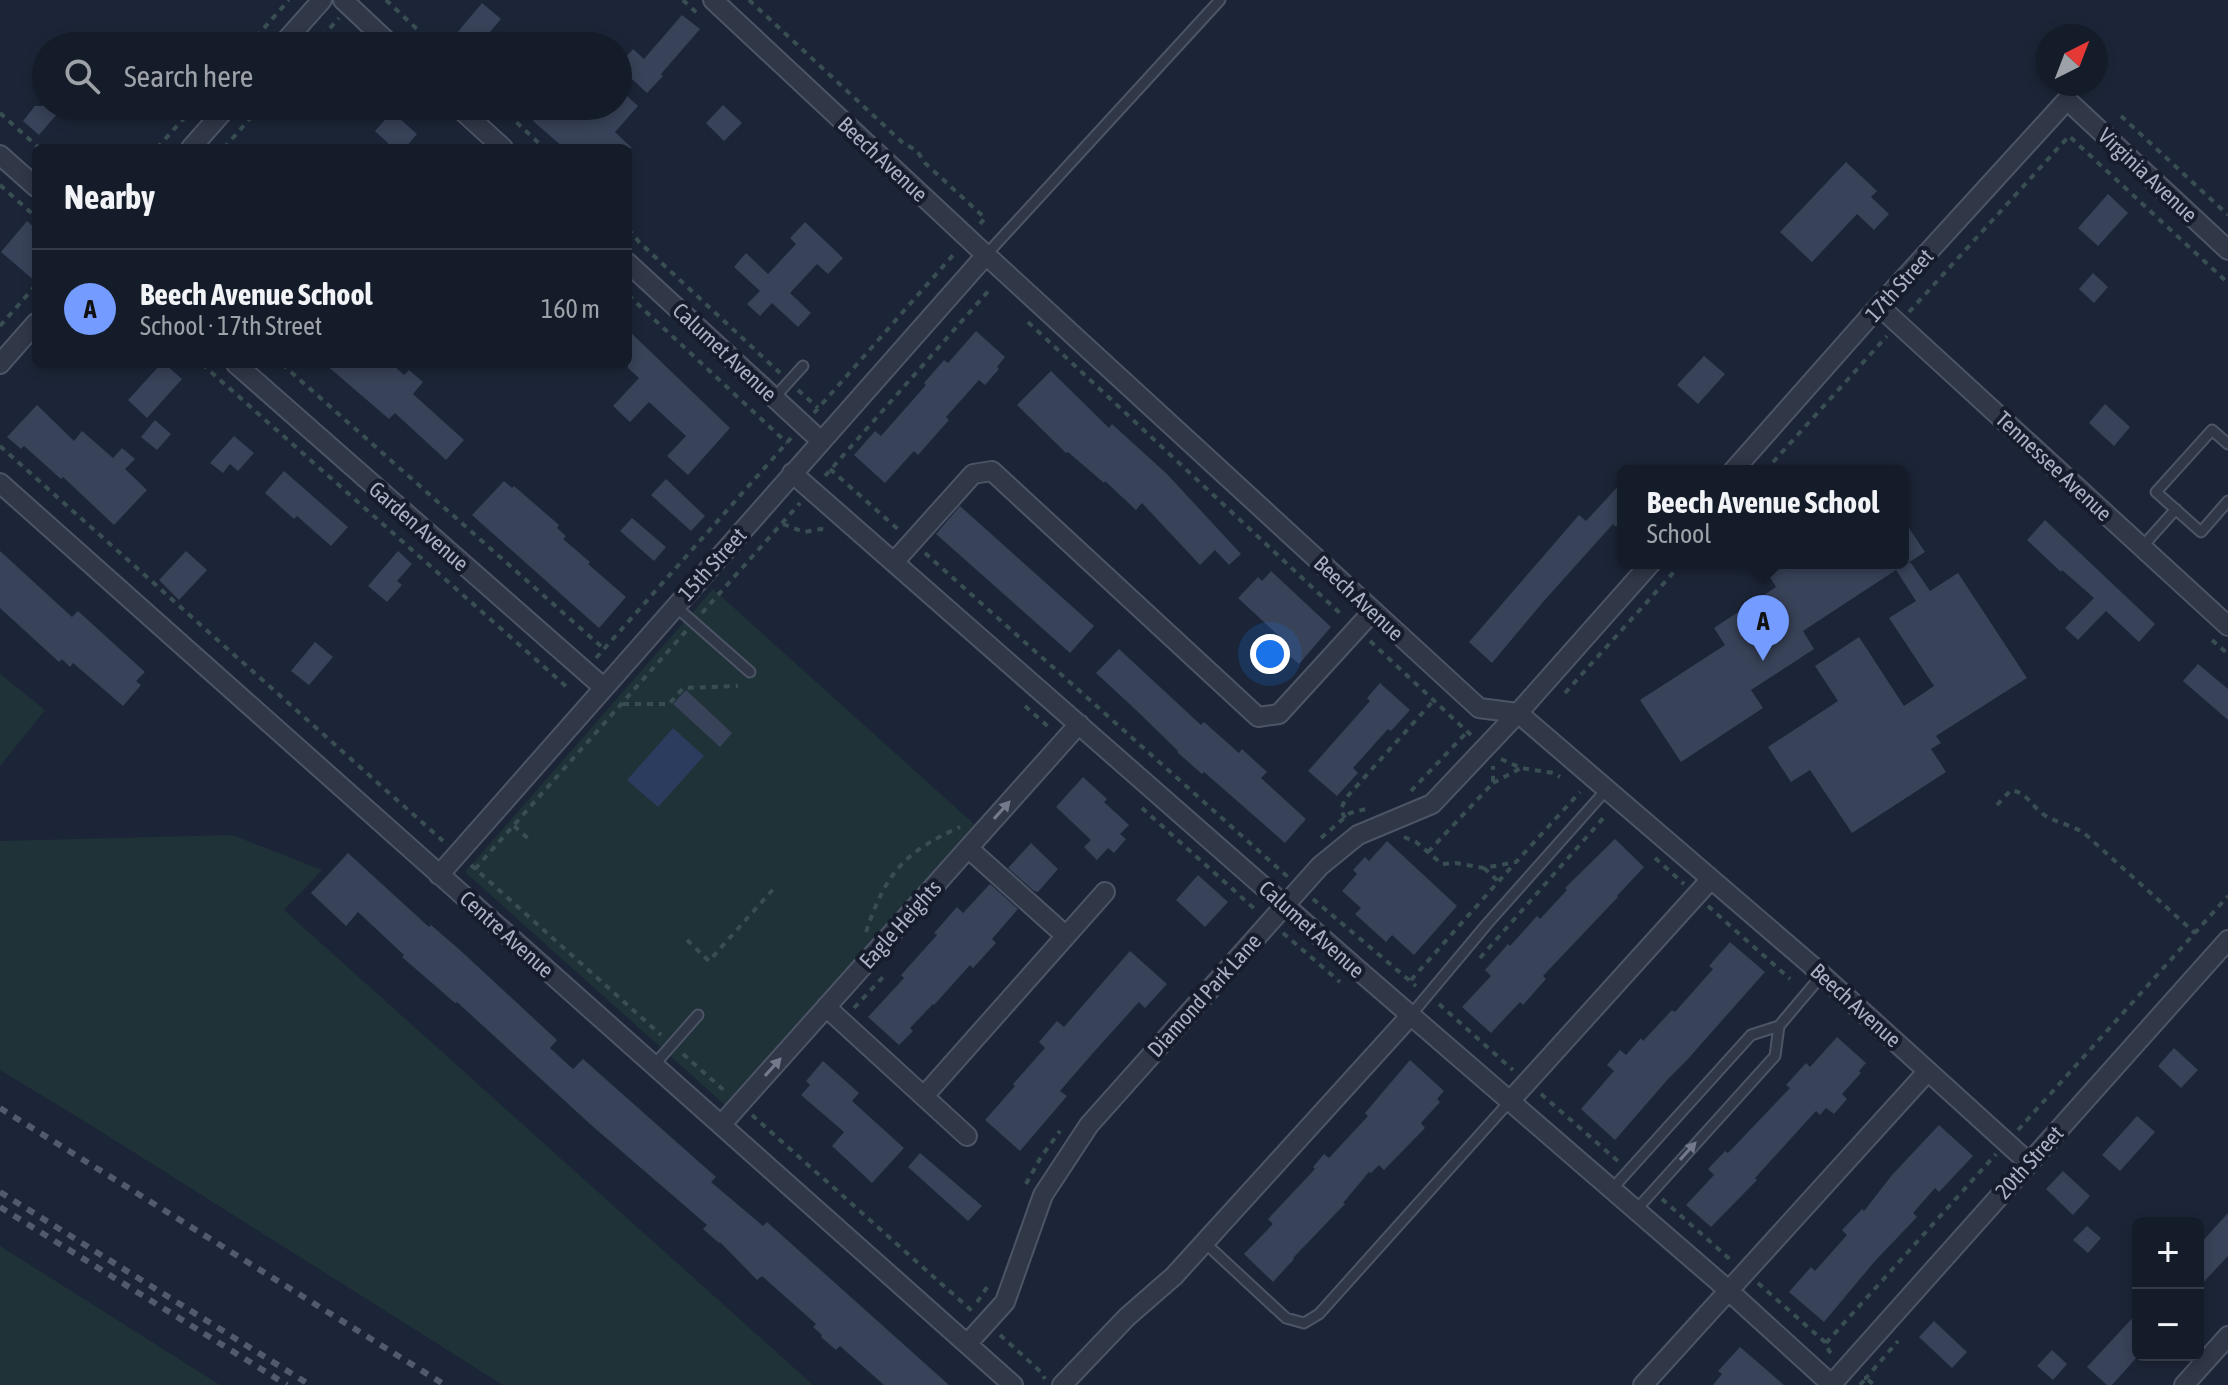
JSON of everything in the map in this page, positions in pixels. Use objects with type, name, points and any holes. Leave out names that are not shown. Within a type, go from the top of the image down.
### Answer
[{"type":"street","points":[[293,32],[322,0]]},
{"type":"street","name":"Beech Avenue","points":[[713,0],[1479,708],[1518,713],[1822,975],[2028,1162]]},
{"type":"street","points":[[346,3],[377,32]]},
{"type":"street","name":"Virginia Avenue","points":[[2067,100],[2228,250]]},
{"type":"street","name":"17th Street","points":[[1738,465],[2067,100]]},
{"type":"street","points":[[195,144],[216,120]]},
{"type":"street","points":[[472,120],[499,144]]},
{"type":"street","points":[[0,155],[32,183]]},
{"type":"street","name":"15th Street","points":[[439,875],[986,255]]},
{"type":"street","name":"Calumet Avenue","points":[[632,267],[821,441]]},
{"type":"street","name":"Tennessee Avenue","points":[[1879,306],[2142,547],[2225,618]]},
{"type":"street","points":[[0,364],[32,328]]},
{"type":"street","name":"Garden Avenue","points":[[241,368],[603,687]]},
{"type":"street","points":[[894,562],[973,474],[992,471],[1258,717],[1279,714],[1373,611]]},
{"type":"street","name":"Calumet Avenue","points":[[792,473],[1729,1291],[1832,1385]]},
{"type":"street","name":"Centre Avenue","points":[[0,483],[1013,1385]]},
{"type":"street","points":[[1518,713],[1646,569]]},
{"type":"street","name":"Diamond Park Lane","points":[[967,1344],[1005,1302],[1043,1195],[1089,1125],[1320,866],[1358,835],[1432,804],[1518,713]]},
{"type":"street","name":"Eagle Heights","points":[[721,1125],[1079,724]]},
{"type":"street","points":[[968,848],[1066,936]]},
{"type":"street","points":[[1510,1101],[1711,879]]},
{"type":"street","points":[[924,1096],[1105,892]]},
{"type":"street","name":"20th Street","points":[[1832,1385],[2228,940]]},
{"type":"street","points":[[826,1007],[967,1136]]},
{"type":"street","points":[[1062,1385],[1117,1326],[1174,1276],[1411,1015]]},
{"type":"street","points":[[1643,1385],[1928,1071]]},
{"type":"street","points":[[2184,1385],[2228,1336]]},
{"type":"lane","points":[[986,255],[1220,0]]},
{"type":"lane","points":[[774,398],[803,366]]},
{"type":"lane","points":[[2228,444],[2212,430],[2156,492],[2201,532],[2228,501]]},
{"type":"lane","points":[[2142,547],[2176,509]]},
{"type":"lane","points":[[675,606],[750,672]]},
{"type":"lane","points":[[1411,1015],[1607,789]]},
{"type":"lane","points":[[1612,1189],[1751,1035],[1779,1026],[1822,975]]},
{"type":"lane","points":[[654,1065],[698,1015]]},
{"type":"lane","points":[[1636,1210],[1775,1056],[1779,1026]]},
{"type":"lane","points":[[1204,1242],[1286,1318],[1304,1323],[1319,1314],[1510,1101]]},
{"type":"path","points":[[260,32],[289,0]]},
{"type":"path","points":[[386,0],[420,32]]},
{"type":"path","points":[[568,688],[985,218],[925,163],[917,151],[902,142],[749,0]]},
{"type":"path","points":[[324,32],[346,3]]},
{"type":"path","points":[[0,113],[35,144]]},
{"type":"path","points":[[2121,116],[2228,215]]},
{"type":"path","points":[[161,144],[182,120]]},
{"type":"path","points":[[228,144],[249,120]]},
{"type":"path","points":[[514,120],[540,144]]},
{"type":"path","points":[[1770,465],[2069,136],[2228,283]]},
{"type":"path","points":[[0,185],[32,213]]},
{"type":"path","points":[[632,234],[818,408]]},
{"type":"path","points":[[475,869],[991,288],[954,254]]},
{"type":"path","points":[[0,326],[32,290]]},
{"type":"path","points":[[632,299],[787,443]]},
{"type":"path","points":[[1025,320],[1485,748]]},
{"type":"path","points":[[207,368],[573,693]]},
{"type":"path","points":[[287,368],[604,649]]},
{"type":"path","points":[[0,446],[1041,1372]]},
{"type":"path","points":[[830,469],[1300,888],[1411,981],[1580,792],[1606,815],[1481,957]]},
{"type":"path","points":[[783,524],[804,532],[821,529],[830,532]]},
{"type":"path","points":[[1565,693],[1677,569]]},
{"type":"path","points":[[603,687],[622,704],[669,704],[683,688],[738,686]]},
{"type":"path","points":[[1017,698],[1065,739]]},
{"type":"path","points":[[1345,818],[1341,810],[1345,799],[1434,700]]},
{"type":"path","points":[[1401,798],[1467,732]]},
{"type":"path","points":[[1493,783],[1493,756],[1521,768],[1554,773],[1570,783]]},
{"type":"path","points":[[1428,852],[1493,783],[1521,768]]},
{"type":"path","points":[[1997,805],[2011,790],[2022,792],[2041,813],[2052,820],[2074,826],[2085,834],[2195,933]]},
{"type":"path","points":[[1138,805],[1350,991]]},
{"type":"path","points":[[1317,843],[1350,813],[1376,806]]},
{"type":"path","points":[[864,940],[884,886],[898,867],[932,840],[964,825]]},
{"type":"path","points":[[514,826],[532,842]]},
{"type":"path","points":[[1403,837],[1416,842],[1442,864],[1484,868],[1516,862]]},
{"type":"path","points":[[1651,855],[1790,979]]},
{"type":"path","points":[[1484,868],[1499,882]]},
{"type":"path","points":[[687,940],[709,961],[776,886]]},
{"type":"path","points":[[1826,1343],[2228,896]]},
{"type":"path","points":[[1860,1385],[1866,1378],[1874,1385]]},
{"type":"shaded area","points":[[713,589],[975,825],[726,1106],[465,872]]},
{"type":"shaded area","points":[[0,674],[45,710],[0,766]]},
{"type":"shaded area","points":[[232,835],[322,870],[284,910],[813,1385],[503,1385],[0,1070],[0,841]]},
{"type":"shaded area","points":[[0,1246],[220,1385],[0,1385]]},
{"type":"water","points":[[673,728],[704,756],[658,807],[627,780]]},
{"type":"building","points":[[482,3],[501,19],[490,32],[458,32]]},
{"type":"building","points":[[682,15],[700,29],[647,93],[632,79],[632,50],[644,59]]},
{"type":"building","points":[[723,105],[742,123],[724,141],[706,123]]},
{"type":"building","points":[[32,110],[32,120],[52,120],[39,135],[23,121]]},
{"type":"building","points":[[385,120],[401,120],[417,134],[408,144],[389,144],[375,131]]},
{"type":"building","points":[[626,120],[615,132],[628,144],[559,144],[533,121]]},
{"type":"building","points":[[1846,162],[1877,191],[1871,197],[1889,214],[1874,230],[1857,214],[1812,262],[1780,232]]},
{"type":"building","points":[[2108,194],[2128,213],[2098,246],[2078,228]]},
{"type":"building","points":[[27,221],[32,225],[32,279],[1,252]]},
{"type":"building","points":[[805,222],[843,258],[828,274],[817,264],[790,293],[811,313],[798,327],[772,303],[760,316],[747,304],[760,291],[734,267],[746,253],[768,274],[796,244],[790,238]]},
{"type":"building","points":[[2093,273],[2108,287],[2094,303],[2079,289]]},
{"type":"building","points":[[976,331],[1005,357],[997,367],[999,369],[985,385],[979,380],[918,455],[914,451],[885,483],[854,455],[875,431],[881,436],[944,360],[948,363]]},
{"type":"building","points":[[632,334],[730,428],[688,475],[667,456],[686,436],[649,402],[630,422],[613,406],[639,378],[628,368],[632,368]]},
{"type":"building","points":[[1704,356],[1725,374],[1698,404],[1677,385]]},
{"type":"building","points":[[157,368],[170,368],[182,379],[147,418],[128,400]]},
{"type":"building","points":[[330,368],[396,368],[404,375],[409,370],[423,382],[413,394],[464,440],[446,460],[395,413],[389,419]]},
{"type":"building","points":[[1051,371],[1109,428],[1112,424],[1167,474],[1241,554],[1229,565],[1215,550],[1200,565],[1142,503],[1136,510],[1105,481],[1066,453],[1017,405]]},
{"type":"building","points":[[2105,404],[2130,427],[2114,446],[2089,423]]},
{"type":"building","points":[[37,405],[74,441],[82,431],[113,458],[122,448],[135,459],[125,469],[147,490],[114,525],[63,477],[61,479],[24,446],[21,449],[7,437]]},
{"type":"building","points":[[155,420],[171,434],[157,450],[141,437]]},
{"type":"building","points":[[234,436],[254,453],[238,471],[230,464],[223,473],[210,463]]},
{"type":"building","points":[[284,471],[348,527],[331,546],[265,493]]},
{"type":"building","points":[[666,479],[705,516],[691,531],[651,495]]},
{"type":"building","points":[[504,481],[559,525],[557,528],[566,536],[563,539],[626,597],[599,628],[472,515]]},
{"type":"building","points":[[1617,487],[1617,526],[1613,524],[1492,663],[1469,642],[1579,515],[1586,521]]},
{"type":"building","points":[[960,506],[1094,626],[1070,653],[936,534]]},
{"type":"building","points":[[632,518],[666,547],[654,561],[620,531]]},
{"type":"building","points":[[2045,520],[2155,624],[2139,642],[2106,611],[2078,640],[2065,628],[2094,598],[2027,540]]},
{"type":"building","points":[[1909,528],[1925,552],[1909,562]]},
{"type":"building","points":[[0,551],[72,617],[78,611],[145,672],[136,681],[141,685],[123,706],[73,663],[70,667],[62,659],[59,662],[0,608]]},
{"type":"building","points":[[186,551],[207,570],[179,600],[159,580]]},
{"type":"building","points":[[398,551],[412,564],[397,581],[402,585],[387,602],[368,586]]},
{"type":"building","points":[[1911,563],[1930,591],[1958,573],[2027,678],[1936,736],[1941,743],[1931,749],[1946,772],[1852,833],[1810,770],[1791,782],[1768,747],[1838,701],[1815,666],[1859,637],[1904,706],[1934,686],[1889,618],[1916,601],[1896,570],[1803,631],[1814,649],[1751,690],[1763,708],[1681,762],[1640,700],[1725,645],[1714,628],[1776,587],[1765,569],[1909,569]]},
{"type":"building","points":[[1271,571],[1331,627],[1299,664],[1283,650],[1285,648],[1276,640],[1280,637],[1238,598],[1258,577],[1262,581]]},
{"type":"building","points":[[315,642],[333,657],[309,685],[291,671]]},
{"type":"building","points":[[1119,649],[1201,725],[1204,722],[1239,753],[1242,749],[1267,772],[1261,778],[1306,819],[1285,843],[1177,752],[1096,673]]},
{"type":"building","points":[[2198,664],[2228,689],[2228,720],[2183,681]]},
{"type":"building","points":[[1380,683],[1410,710],[1353,768],[1358,773],[1337,796],[1308,771],[1370,701],[1367,698]]},
{"type":"building","points":[[686,690],[732,733],[720,747],[673,704]]},
{"type":"building","points":[[1083,777],[1129,825],[1120,834],[1126,839],[1114,853],[1108,848],[1097,860],[1084,847],[1091,840],[1056,807]]},
{"type":"building","points":[[1615,839],[1644,867],[1543,976],[1546,979],[1523,1005],[1520,1002],[1491,1033],[1462,1007],[1491,976],[1485,970],[1537,916],[1540,919],[1567,890],[1565,888]]},
{"type":"building","points":[[1387,841],[1457,906],[1414,955],[1392,935],[1386,942],[1355,914],[1361,908],[1342,891],[1357,874],[1353,870],[1365,857],[1369,861]]},
{"type":"building","points":[[1031,843],[1058,869],[1038,892],[1008,868]]},
{"type":"building","points":[[348,853],[557,1040],[550,1048],[573,1069],[583,1059],[716,1177],[711,1182],[763,1226],[767,1222],[949,1385],[884,1385],[840,1346],[836,1350],[813,1327],[816,1324],[762,1276],[757,1280],[703,1229],[707,1225],[590,1124],[457,1002],[402,957],[404,955],[358,912],[346,926],[311,893]]},
{"type":"building","points":[[1198,875],[1228,902],[1205,927],[1176,900]]},
{"type":"building","points":[[990,884],[1018,909],[992,939],[996,943],[973,968],[970,965],[910,1028],[913,1031],[899,1045],[868,1017],[904,978],[901,975],[957,907],[963,913]]},
{"type":"building","points":[[1730,942],[1765,972],[1615,1140],[1581,1109],[1614,1071],[1607,1065],[1620,1050],[1626,1055],[1672,1010],[1675,1012],[1713,969],[1709,966]]},
{"type":"building","points":[[1130,951],[1167,984],[1145,1008],[1139,1002],[1093,1053],[1060,1091],[1067,1096],[1020,1151],[985,1120],[1045,1048],[1039,1042],[1057,1021],[1064,1027]]},
{"type":"building","points":[[1837,1037],[1866,1063],[1842,1094],[1847,1099],[1834,1114],[1826,1108],[1820,1115],[1816,1111],[1755,1178],[1757,1180],[1711,1227],[1686,1205],[1714,1175],[1708,1169],[1725,1151],[1728,1153],[1790,1088],[1786,1085],[1806,1063],[1810,1067]]},
{"type":"building","points":[[2174,1048],[2198,1070],[2181,1088],[2158,1066]]},
{"type":"building","points":[[1410,1060],[1444,1091],[1437,1099],[1440,1102],[1421,1123],[1425,1128],[1384,1170],[1379,1165],[1369,1172],[1345,1204],[1273,1282],[1244,1254],[1273,1224],[1268,1219],[1315,1169],[1313,1167],[1324,1154],[1329,1158],[1368,1116],[1365,1113]]},
{"type":"building","points":[[823,1061],[859,1093],[852,1101],[904,1148],[872,1183],[832,1146],[844,1132],[801,1095],[810,1085],[806,1081]]},
{"type":"building","points":[[2137,1116],[2155,1132],[2120,1171],[2102,1155]]},
{"type":"building","points":[[1939,1125],[1973,1156],[1939,1192],[1935,1188],[1913,1213],[1917,1217],[1824,1322],[1789,1292],[1811,1267],[1815,1271],[1847,1235],[1842,1230],[1862,1209],[1864,1211],[1892,1175]]},
{"type":"building","points":[[920,1153],[982,1206],[968,1221],[908,1167]]},
{"type":"building","points":[[2063,1171],[2090,1196],[2073,1215],[2046,1189]]},
{"type":"building","points":[[2228,1213],[2228,1256],[2204,1282],[2204,1239]]},
{"type":"building","points":[[2087,1226],[2101,1238],[2088,1253],[2073,1240]]},
{"type":"building","points":[[2132,1318],[2134,1361],[2112,1385],[2107,1385],[2087,1367]]},
{"type":"building","points":[[1934,1321],[1967,1352],[1952,1368],[1919,1337]]},
{"type":"building","points":[[1740,1347],[1784,1385],[1713,1385],[1722,1374],[1718,1371]]},
{"type":"building","points":[[2052,1350],[2067,1364],[2053,1380],[2037,1366]]},
{"type":"railway","points":[[0,1108],[445,1385]]},
{"type":"railway","points":[[0,1192],[310,1385]]},
{"type":"railway","points":[[0,1207],[287,1385]]},
{"type":"place","name":"Beech Avenue School","points":[[1763,661]]}]
